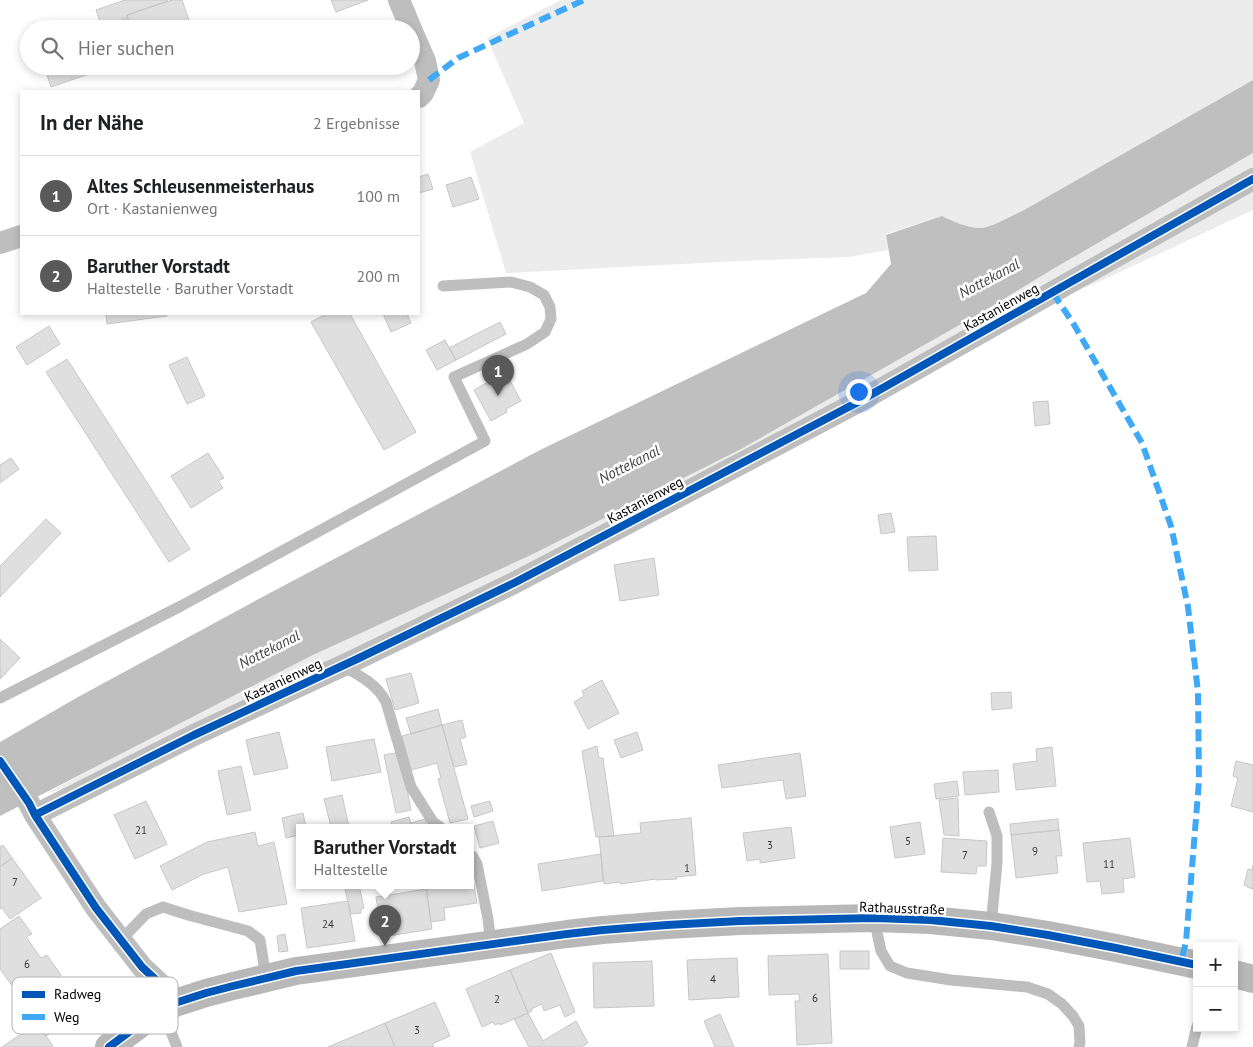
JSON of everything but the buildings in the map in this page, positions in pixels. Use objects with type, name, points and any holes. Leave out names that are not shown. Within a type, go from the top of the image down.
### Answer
[{"type":"main road","name":"Rathausstraße","points":[[178,1003],[206,993],[296,971],[567,934],[722,922],[874,918],[930,920],[990,926],[1106,946],[1193,964]]},
{"type":"main road","points":[[1238,975],[1253,979]]},
{"type":"main road","name":"Rathausstraße","points":[[109,1047],[126,1034]]},
{"type":"street","points":[[399,0],[407,20]]},
{"type":"street","points":[[420,50],[425,61],[424,88]]},
{"type":"street","name":"Kastanienweg","points":[[32,809],[342,666],[514,583],[858,402],[1253,180]]},
{"type":"street","points":[[0,243],[20,236]]},
{"type":"street","points":[[0,761],[96,908],[142,967],[153,977]]},
{"type":"lane","points":[[0,698],[181,606],[485,441],[454,377],[527,344],[545,332],[551,319],[550,307],[544,295],[530,287],[511,282],[443,286]]},
{"type":"lane","points":[[342,666],[375,686],[382,695],[386,702],[411,787],[436,824]]},
{"type":"lane","points":[[989,812],[997,836],[997,863],[990,926]]},
{"type":"lane","points":[[474,859],[477,864],[488,919],[491,945]]},
{"type":"lane","points":[[121,940],[146,914],[163,907],[248,931],[260,940],[266,978]]},
{"type":"lane","points":[[874,918],[881,952],[890,966],[906,973],[951,980],[1027,987],[1048,994],[1062,1004],[1079,1026],[1079,1047]]},
{"type":"lane","points":[[1192,1047],[1196,1032]]},
{"type":"lane","points":[[174,1034],[177,1047]]},
{"type":"shaded area","points":[[561,0],[1253,0],[1253,80],[1024,210],[984,227],[965,226],[942,216],[886,234],[888,250],[849,257],[506,273],[470,152],[524,123],[487,38]]},
{"type":"shaded area","points":[[1253,153],[1253,210],[1090,286],[1049,287],[688,487],[73,787],[47,793],[313,655],[531,555],[984,311]]},
{"type":"water","name":"Nottekanal","points":[[1253,80],[1253,153],[984,311],[741,449],[531,555],[313,655],[0,816],[0,742],[78,697],[268,594],[540,450],[866,293],[891,264],[886,235],[942,216],[975,228],[995,224],[1024,210]]},
{"type":"marked path","points":[[429,80],[458,58],[584,0]]},
{"type":"marked path","points":[[1053,293],[1073,323],[1142,443],[1171,526],[1188,607],[1198,692],[1199,781],[1186,942],[1181,962]]},
{"type":"cycle path","points":[[35,815],[194,735],[514,583],[858,402],[1253,179]]},
{"type":"cycle path","points":[[0,761],[96,908],[142,967],[153,977]]},
{"type":"cycle path","points":[[178,1002],[206,993],[296,971],[567,934],[740,921],[874,918],[930,920],[991,926],[1048,935],[1193,964]]},
{"type":"cycle path","points":[[109,1047],[126,1034]]},
{"type":"place","name":"Altes Schleusenmeisterhaus","points":[[498,396]]},
{"type":"place","name":"Baruther Vorstadt","points":[[385,946]]}]
